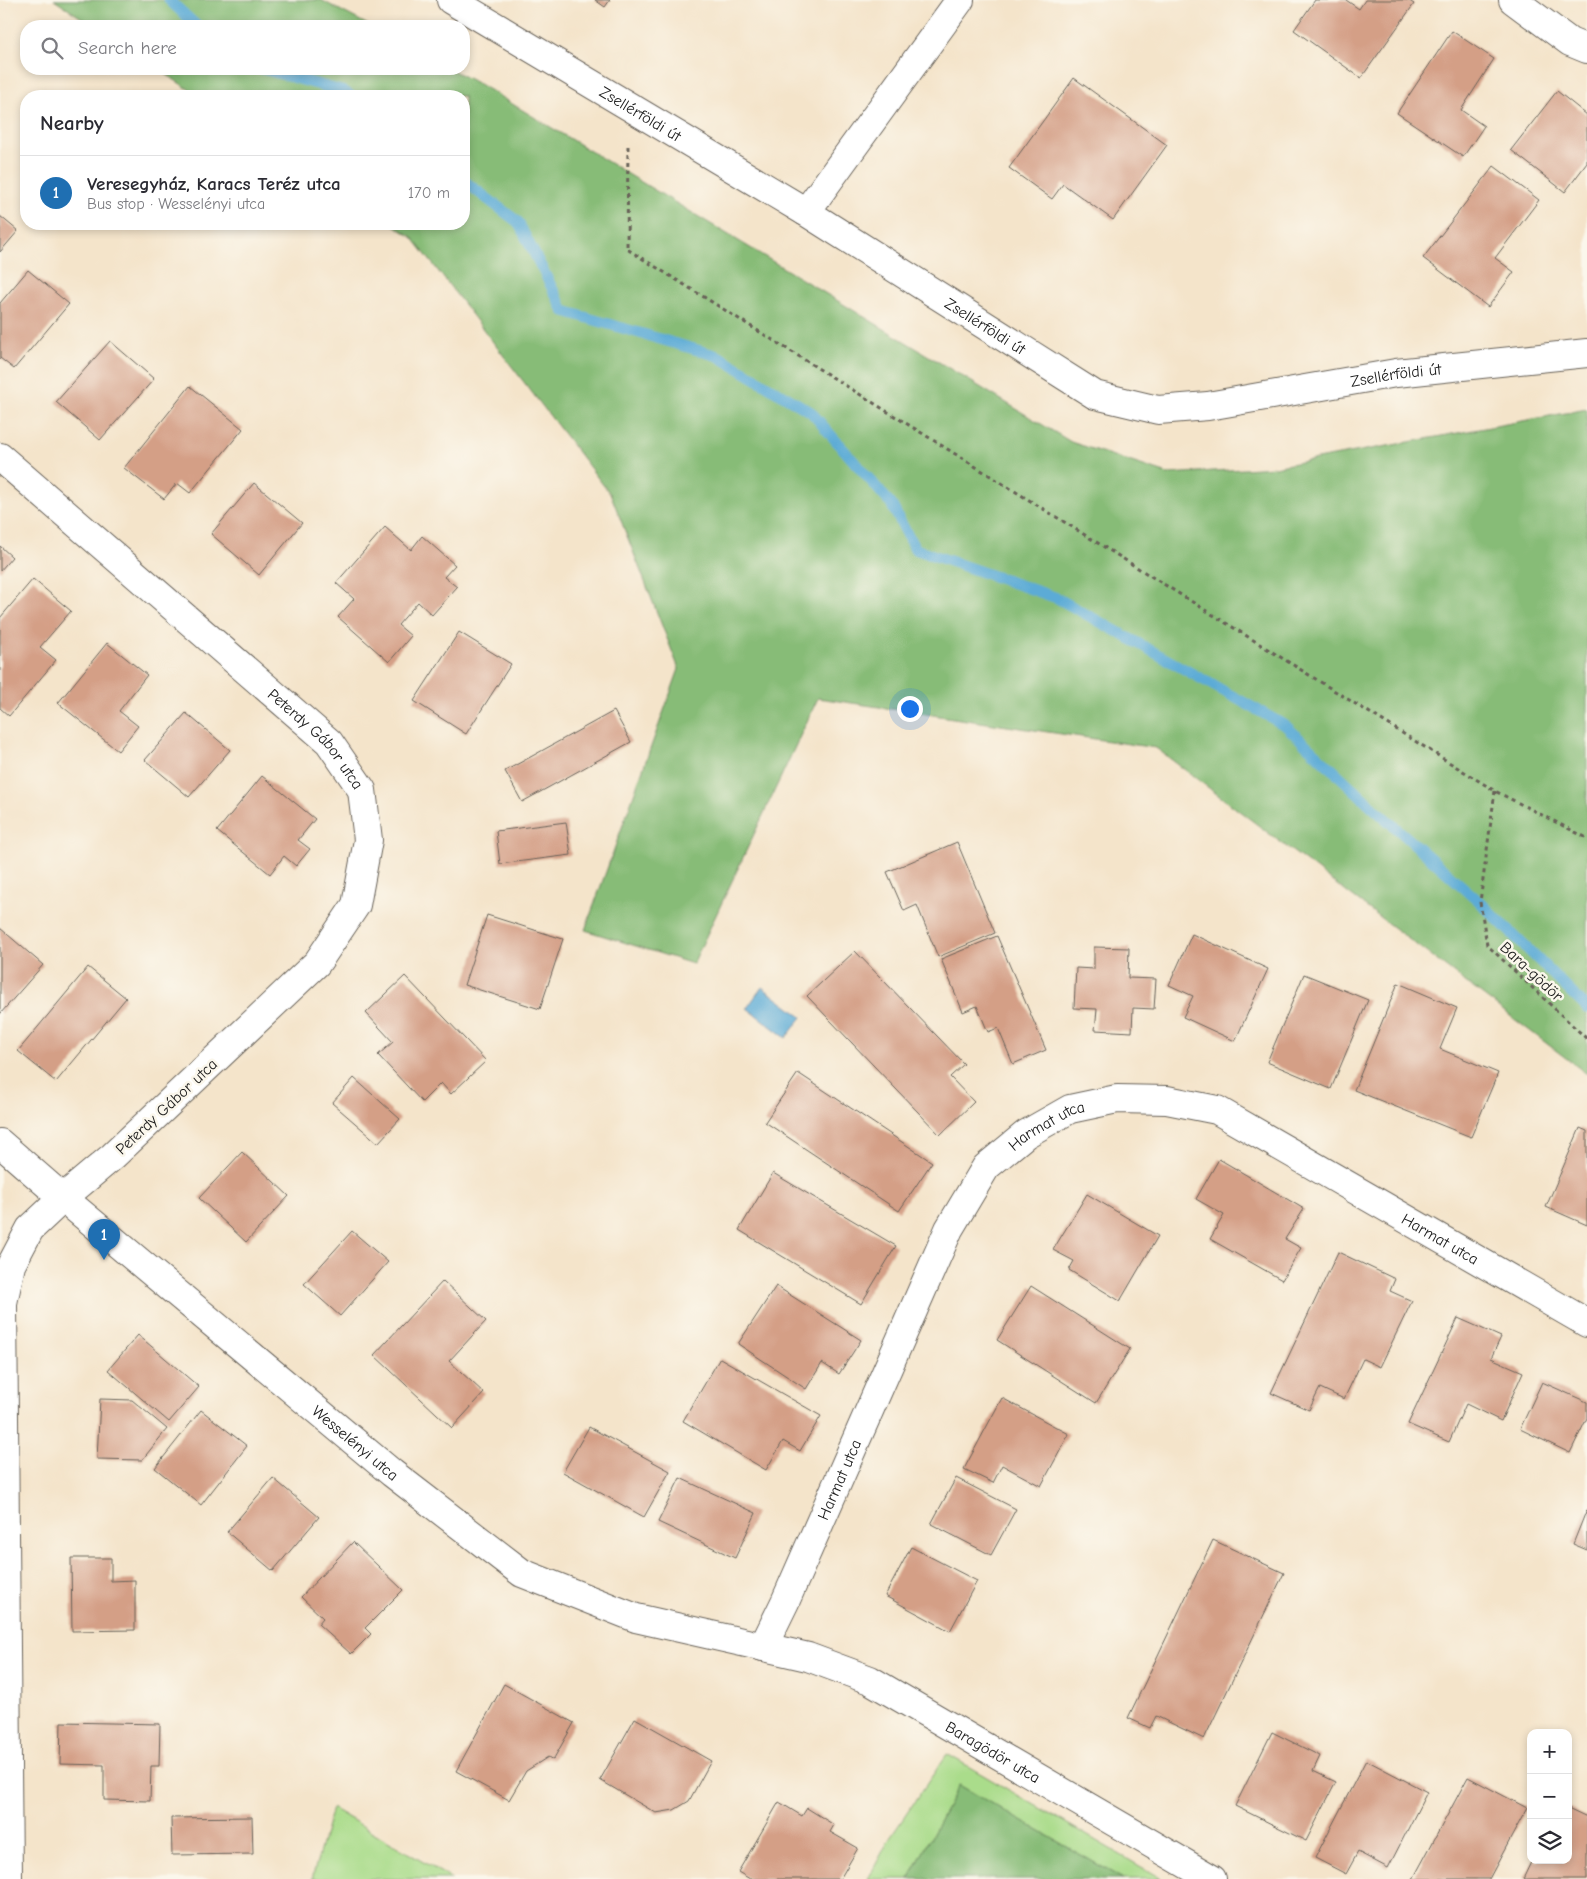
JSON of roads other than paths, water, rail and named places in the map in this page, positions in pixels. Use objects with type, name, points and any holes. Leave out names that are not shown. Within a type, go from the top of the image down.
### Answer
[{"type":"street","name":"Zsellérföldi út","points":[[451,0],[806,212],[1095,395],[1158,410],[1208,406],[1396,372],[1587,353]]},
{"type":"street","points":[[806,212],[960,0]]},
{"type":"street","points":[[1513,0],[1570,42],[1587,49]]},
{"type":"street","name":"Peterdy Gábor utca","points":[[0,458],[329,742],[362,790],[368,840],[356,905],[318,962],[113,1156],[62,1198],[30,1230],[10,1265],[4,1303],[8,1879]]},
{"type":"street","name":"Harmat utca","points":[[763,1647],[789,1593],[948,1229],[986,1168],[1026,1134],[1070,1109],[1117,1099],[1167,1100],[1217,1110],[1587,1323]]},
{"type":"street","name":"Wesselényi utca","points":[[0,1143],[62,1198],[392,1473],[522,1574],[636,1618],[763,1647]]},
{"type":"street","name":"Baragödör utca","points":[[763,1647],[808,1657],[870,1680],[1212,1879]]},
{"type":"water","points":[[762,987],[802,1017],[786,1038],[747,1008]]},
{"type":"waterway","points":[[169,0],[191,20]]},
{"type":"waterway","points":[[284,75],[338,90]]},
{"type":"waterway","points":[[470,186],[518,222],[564,311],[718,356],[811,412],[891,504],[915,549],[1057,598],[1286,726],[1378,812],[1480,902],[1587,1008]]},
{"type":"place","name":"Veresegyház, Karacs Teréz utca","points":[[104,1260]]}]
